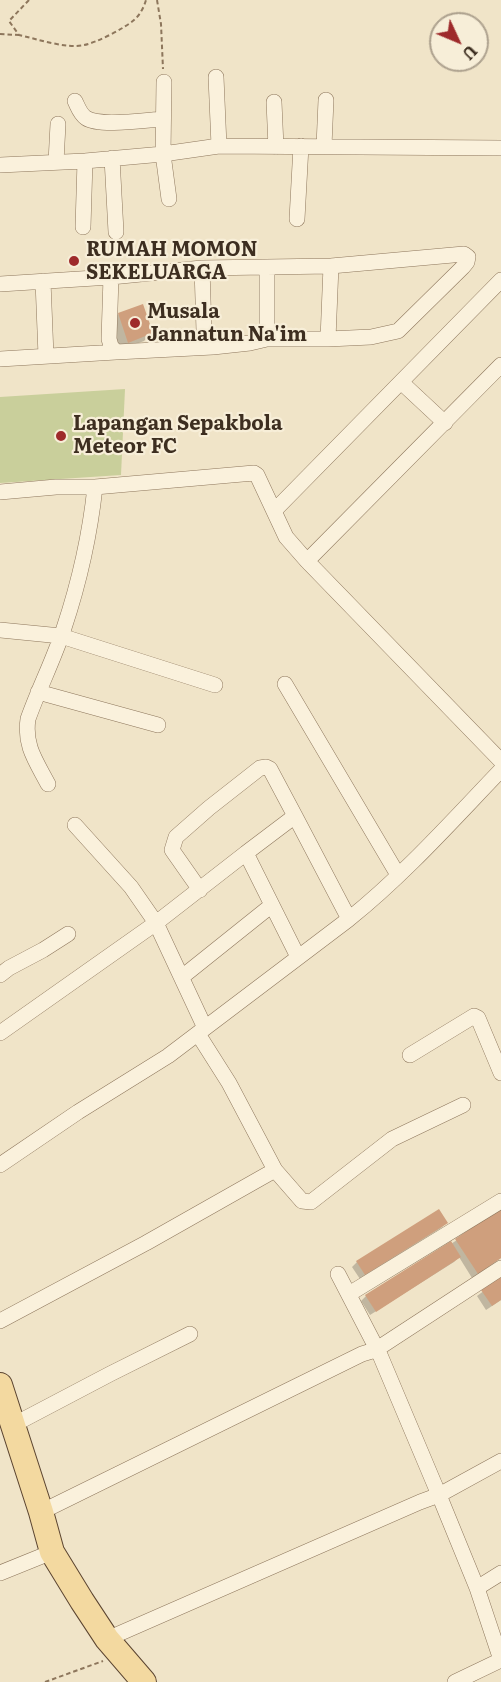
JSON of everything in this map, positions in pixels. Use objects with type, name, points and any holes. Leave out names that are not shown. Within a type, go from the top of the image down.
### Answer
[{"type":"main road","points":[[0,1385],[52,1552],[113,1646],[144,1682]]},
{"type":"street","points":[[216,77],[219,146]]},
{"type":"street","points":[[164,82],[163,154],[170,199]]},
{"type":"street","points":[[324,146],[326,100]]},
{"type":"street","points":[[75,101],[82,116],[88,119],[110,122],[164,119]]},
{"type":"street","points":[[274,102],[276,147]]},
{"type":"street","points":[[56,162],[58,124]]},
{"type":"street","points":[[0,165],[85,161],[219,146],[501,148]]},
{"type":"street","points":[[297,219],[300,146]]},
{"type":"street","points":[[112,158],[116,232]]},
{"type":"street","points":[[83,227],[85,161]]},
{"type":"street","points":[[0,284],[202,268],[331,266],[464,254],[468,257],[463,267],[398,331],[371,337],[267,339],[213,347],[0,360]]},
{"type":"street","points":[[328,339],[331,266]]},
{"type":"street","points":[[267,267],[267,339]]},
{"type":"street","points":[[202,268],[204,331],[213,347]]},
{"type":"street","points":[[111,277],[109,339],[116,352]]},
{"type":"street","points":[[274,511],[501,280]]},
{"type":"street","points":[[43,281],[45,356]]},
{"type":"street","points":[[307,561],[501,365]]},
{"type":"street","points":[[401,382],[445,423]]},
{"type":"street","points":[[0,492],[56,487],[94,487],[254,473],[259,477],[286,537],[501,761]]},
{"type":"street","points":[[48,784],[30,748],[26,733],[28,719],[61,636],[82,558],[94,487]]},
{"type":"street","points":[[0,630],[61,636],[215,685]]},
{"type":"street","points":[[285,684],[398,875]]},
{"type":"street","points":[[38,692],[158,725]]},
{"type":"street","points":[[200,890],[172,850],[176,837],[260,768],[267,766],[349,920]]},
{"type":"street","points":[[0,1165],[78,1112],[168,1056],[349,920],[371,902],[501,770]]},
{"type":"street","points":[[0,1033],[156,923],[295,816]]},
{"type":"street","points":[[75,825],[131,887],[156,923],[182,977],[201,1031],[275,1170],[302,1201],[311,1202],[392,1139],[463,1105]]},
{"type":"street","points":[[246,853],[297,957]]},
{"type":"street","points":[[182,977],[272,905]]},
{"type":"street","points":[[0,975],[68,934]]},
{"type":"street","points":[[410,1055],[474,1016],[478,1018],[501,1073]]},
{"type":"street","points":[[0,1321],[146,1243],[275,1170]]},
{"type":"street","points":[[349,1294],[501,1201]]},
{"type":"street","points":[[379,1352],[501,1268]]},
{"type":"street","points":[[338,1274],[379,1352],[477,1588],[501,1660],[455,1682]]},
{"type":"street","points":[[13,1425],[190,1334]]},
{"type":"street","points":[[41,1512],[362,1354],[375,1350],[379,1352]]},
{"type":"street","points":[[113,1646],[420,1502],[439,1496],[501,1461]]},
{"type":"street","points":[[0,1573],[52,1552]]},
{"type":"street","points":[[477,1588],[501,1573]]},
{"type":"path","points":[[19,35],[9,21],[29,0]]},
{"type":"path","points":[[0,34],[19,35],[59,44],[84,45],[113,33],[135,20],[146,0]]},
{"type":"path","points":[[157,0],[161,24],[164,82]]},
{"type":"path","points":[[45,1682],[113,1646]]},
{"type":"green space","name":"Lapangan Sepakbola Meteor FC","points":[[125,389],[121,475],[0,483],[0,397]]},
{"type":"building","name":"Musala Jannatun Na'im","points":[[143,304],[153,333],[128,343],[118,313]]},
{"type":"building","points":[[501,1208],[501,1258],[478,1274],[455,1239]]},
{"type":"building","points":[[439,1209],[448,1223],[365,1275],[356,1261]]},
{"type":"building","points":[[451,1241],[461,1257],[376,1312],[365,1295]]},
{"type":"building","points":[[501,1276],[501,1300],[492,1306],[481,1290]]},
{"type":"place","name":"RUMAH MOMON SEKELUARGA","points":[[74,261]]},
{"type":"place","name":"Musala Jannatun Na'im","points":[[135,323]]},
{"type":"place","name":"Lapangan Sepakbola Meteor FC","points":[[61,436]]}]
